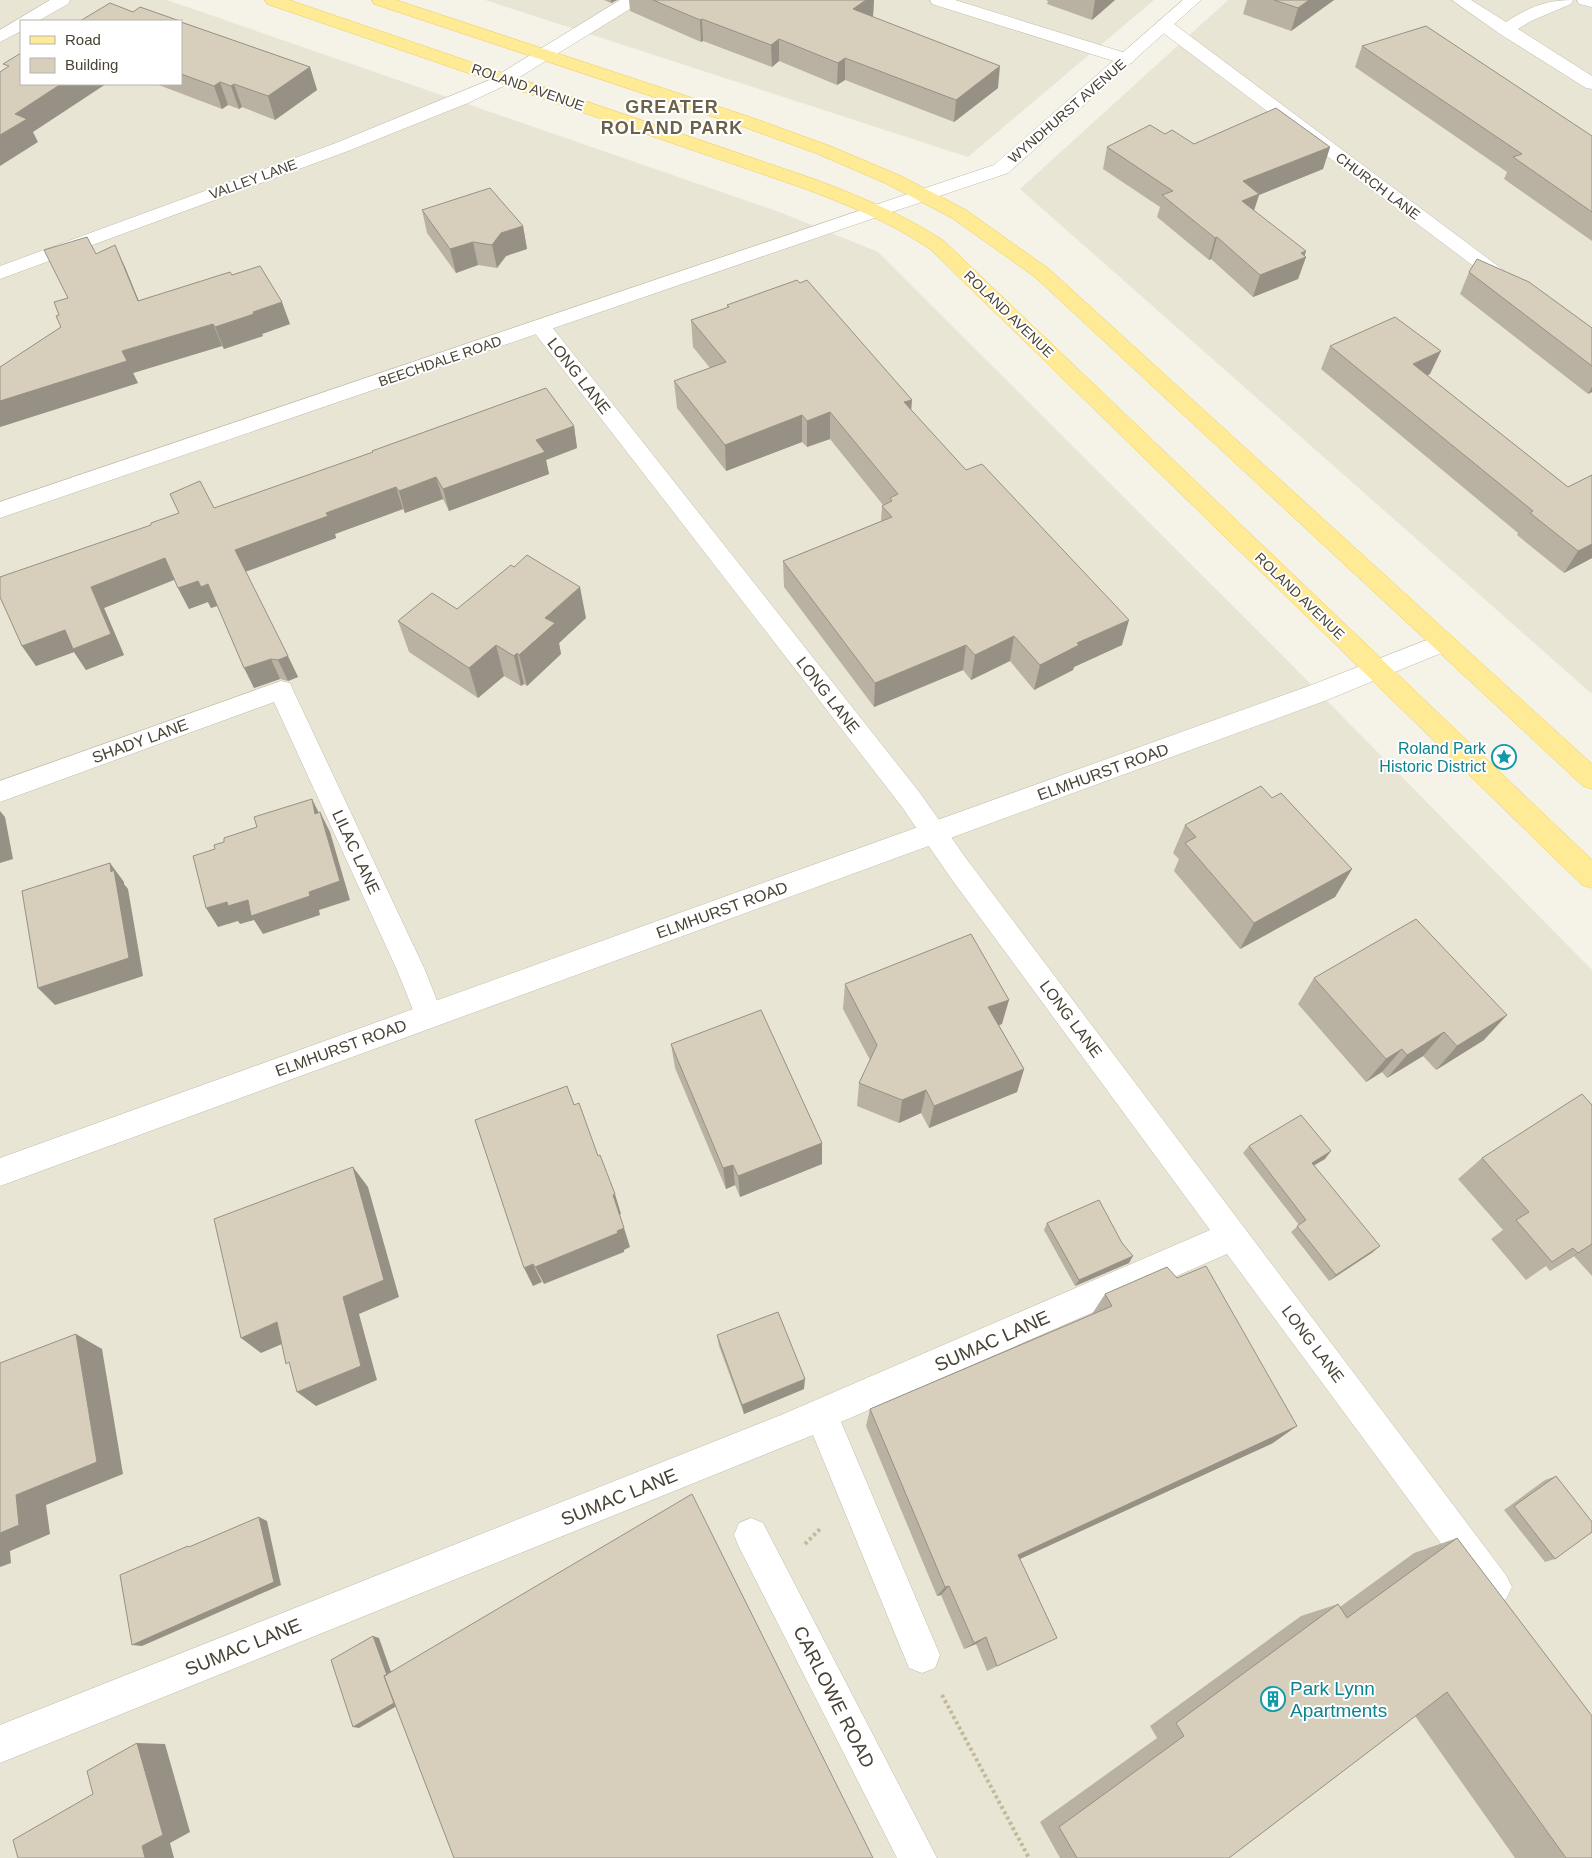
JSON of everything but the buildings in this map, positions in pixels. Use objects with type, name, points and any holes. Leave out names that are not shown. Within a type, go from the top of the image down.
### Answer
[{"type":"main road","name":"ROLAND AVENUE","points":[[273,0],[807,183],[879,210],[914,229],[937,245],[1377,670],[1588,867]]},
{"type":"main road","points":[[380,0],[824,150],[860,165],[967,219],[1042,273],[1592,779]]},
{"type":"street","points":[[28,20],[62,0]]},
{"type":"street","name":"VALLEY LANE","points":[[0,273],[342,147],[462,99],[504,79],[632,0]]},
{"type":"street","points":[[938,0],[1126,59]]},
{"type":"street","name":"WYNDHURST AVENUE","points":[[879,210],[1001,169],[1193,0]]},
{"type":"street","points":[[1460,0],[1592,84]]},
{"type":"street","points":[[1506,30],[1525,18],[1565,0]]},
{"type":"street","points":[[1585,0],[1592,2]]},
{"type":"street","points":[[0,37],[20,25]]},
{"type":"street","name":"CHURCH LANE","points":[[1164,25],[1520,293]]},
{"type":"street","name":"BEECHDALE ROAD","points":[[0,510],[879,210]]},
{"type":"street","name":"LONG LANE","points":[[541,326],[911,800],[932,833],[1509,1607]]},
{"type":"street","name":"ELMHURST ROAD","points":[[0,1172],[1309,697],[1442,643]]},
{"type":"street","name":"SHADY LANE","points":[[0,792],[281,690]]},
{"type":"street","name":"LILAC LANE","points":[[281,690],[407,961],[429,1016]]},
{"type":"street","name":"SUMAC LANE","points":[[0,1744],[821,1415],[1232,1236]]},
{"type":"street","points":[[821,1415],[922,1655]]},
{"type":"street","name":"CARLOWE ROAD","points":[[751,1534],[918,1858]]},
{"type":"path","points":[[772,1576],[855,1496]]},
{"type":"path","points":[[922,1655],[1030,1858]]},
{"type":"shaded area","points":[[0,0],[167,0],[782,213],[878,252],[1282,655],[1592,970],[1592,1858],[0,1858]]},
{"type":"shaded area","points":[[485,0],[1154,0],[968,157]]},
{"type":"shaded area","points":[[1228,0],[1592,0],[1592,694],[1020,189]]},
{"type":"place","name":"Roland Park Historic District","points":[[1504,757]]},
{"type":"place","name":"Park Lynn Apartments","points":[[1273,1699]]},
{"type":"district","name":"GREATER ROLAND PARK","points":[[672,117]]}]
